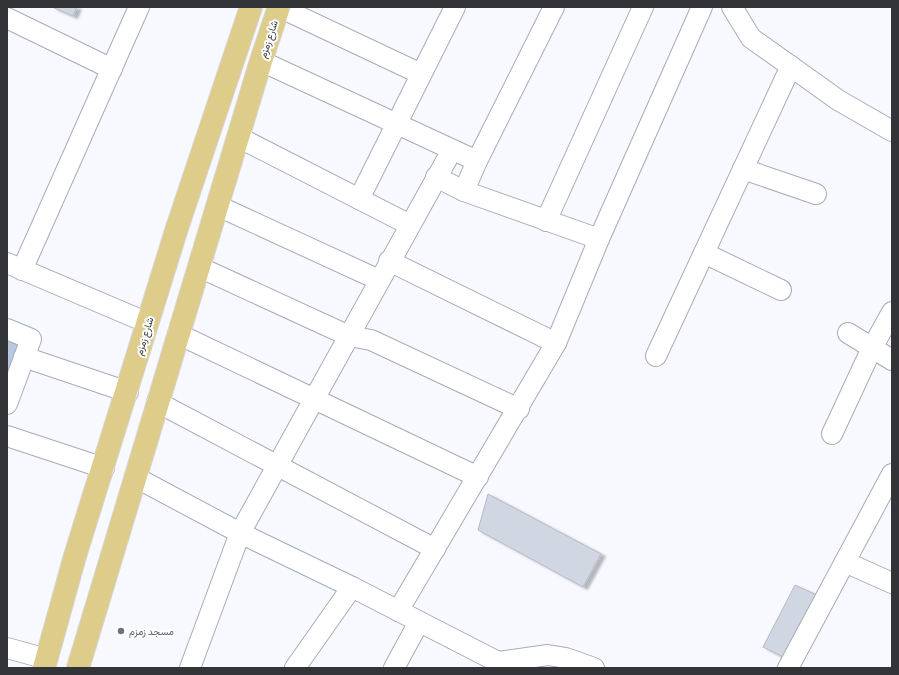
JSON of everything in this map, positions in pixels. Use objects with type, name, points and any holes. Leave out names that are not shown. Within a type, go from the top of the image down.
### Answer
[{"type":"main road","name":"شارع زمزم","points":[[45,664],[75,556],[128,392],[177,228],[251,7]]},
{"type":"main road","name":"شارع زمزم","points":[[78,668],[157,402],[261,61],[279,7]]},
{"type":"main road","points":[[177,228],[208,238]]},
{"type":"main road","points":[[75,556],[108,566]]},
{"type":"street","points":[[139,7],[112,69],[15,266],[148,323]]},
{"type":"street","points":[[279,7],[421,74]]},
{"type":"street","points":[[464,191],[477,160],[554,7]]},
{"type":"street","points":[[546,221],[643,7]]},
{"type":"street","points":[[398,611],[556,343],[599,239],[702,7]]},
{"type":"street","points":[[732,7],[751,38],[838,100],[892,131]]},
{"type":"street","points":[[359,199],[452,8]]},
{"type":"street","points":[[7,18],[112,69]]},
{"type":"street","points":[[261,61],[452,150],[477,160]]},
{"type":"street","points":[[656,356],[791,66]]},
{"type":"street","points":[[238,137],[410,225]]},
{"type":"street","points":[[190,668],[240,534],[380,280],[389,261],[452,150]]},
{"type":"street","points":[[743,169],[816,194]]},
{"type":"street","points":[[436,177],[464,191],[599,239]]},
{"type":"street","points":[[218,206],[380,280]]},
{"type":"street","points":[[704,253],[781,290]]},
{"type":"street","points":[[389,261],[556,343]]},
{"type":"street","points":[[199,267],[348,336],[371,340],[518,409]]},
{"type":"street","points":[[832,434],[872,348],[892,312]]},
{"type":"street","points":[[7,329],[31,339],[7,404]]},
{"type":"street","points":[[848,333],[892,360]]},
{"type":"street","points":[[178,334],[478,477]]},
{"type":"street","points":[[24,357],[128,392]]},
{"type":"street","points":[[157,402],[435,549]]},
{"type":"street","points":[[7,436],[104,468]]},
{"type":"street","points":[[135,477],[240,534],[352,587],[496,665],[548,655],[566,658],[594,668]]},
{"type":"street","points":[[788,668],[890,482]]},
{"type":"street","points":[[845,562],[892,583]]},
{"type":"street","points":[[295,668],[352,587]]},
{"type":"street","points":[[394,668],[419,622]]},
{"type":"street","points":[[7,648],[45,664]]},
{"type":"shaded area","points":[[7,330],[31,339],[7,397]]},
{"type":"building","points":[[52,7],[77,7],[73,16]]},
{"type":"building","points":[[488,494],[601,554],[583,587],[478,530]]},
{"type":"building","points":[[795,585],[819,596],[785,658],[763,647]]},
{"type":"place","name":"مسجد زمزم","points":[[121,631]]}]
